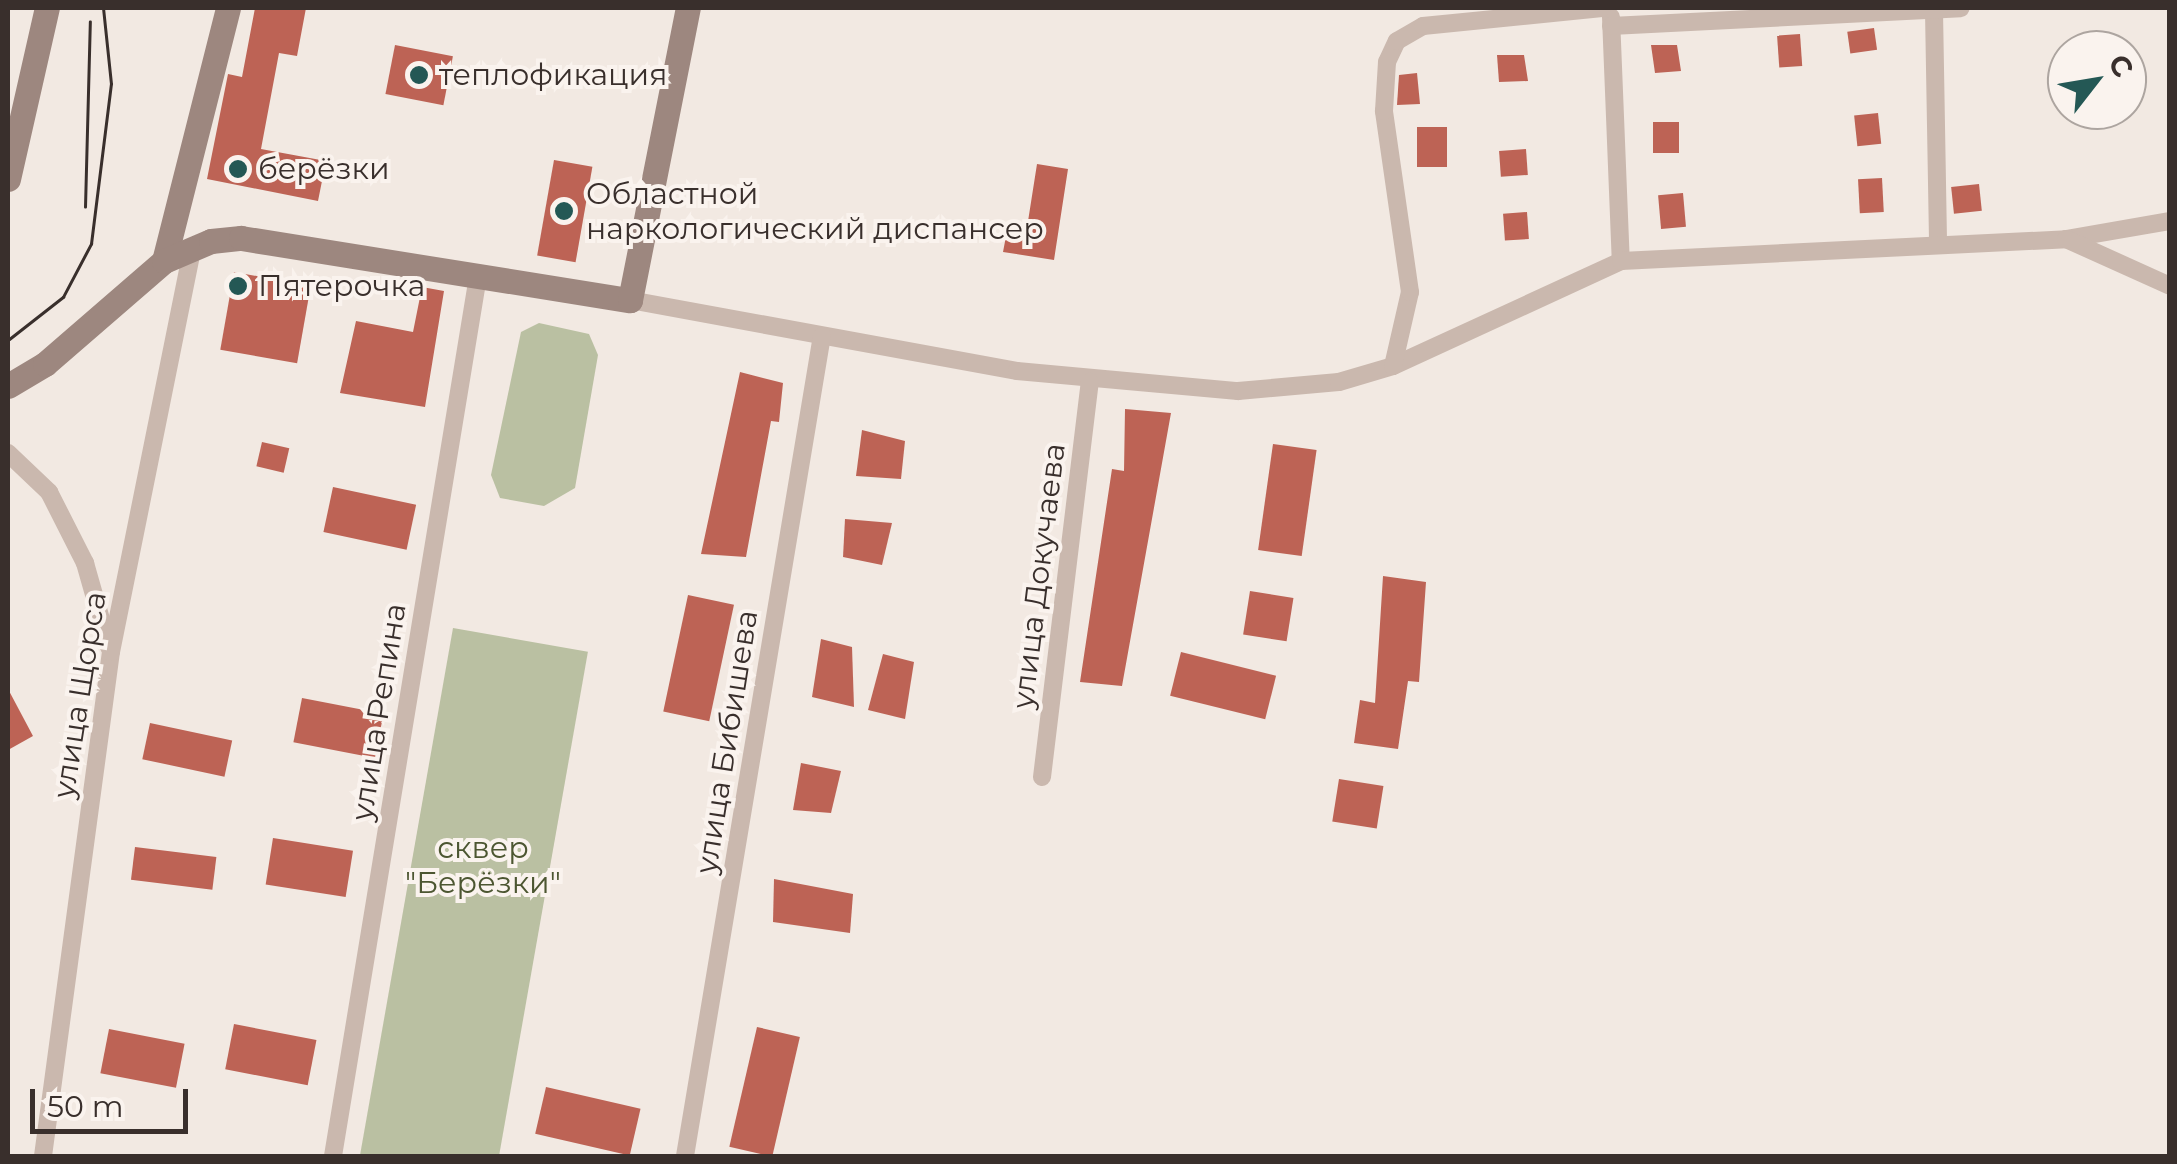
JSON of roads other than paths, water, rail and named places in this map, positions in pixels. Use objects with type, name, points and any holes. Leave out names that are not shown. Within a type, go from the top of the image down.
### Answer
[{"type":"street","points":[[8,179],[12,140],[48,8]]},
{"type":"street","points":[[164,261],[228,8]]},
{"type":"street","points":[[630,300],[688,8]]},
{"type":"street","points":[[1393,366],[1410,292],[1384,111],[1387,62],[1397,41],[1423,26],[1602,8]]},
{"type":"street","points":[[1621,262],[1611,17],[1961,8]]},
{"type":"street","points":[[1934,11],[1938,245]]},
{"type":"street","points":[[8,386],[45,364],[164,261],[193,246],[241,238],[630,300],[1090,382],[1238,391],[1340,382],[1393,366],[1621,262],[2066,238],[2170,221]]},
{"type":"street","points":[[2066,238],[2170,286]]},
{"type":"street","name":"улица Щорса","points":[[43,1156],[111,652],[193,246]]},
{"type":"street","name":"улица Репина","points":[[333,1156],[478,276]]},
{"type":"street","name":"улица Бибишева","points":[[685,1156],[822,336]]},
{"type":"street","name":"улица Докучаева","points":[[1042,776],[1090,382]]},
{"type":"street","points":[[8,454],[49,492],[85,563],[111,652]]},
{"type":"tram line","points":[[8,340],[63,297],[91,244],[111,84],[103,8]]},
{"type":"tram line","points":[[85,207],[90,22]]},
{"type":"place","name":"теплофикация","points":[[419,75]]},
{"type":"place","name":"берёзки","points":[[238,169]]},
{"type":"place","name":"Областной наркологический диспансер","points":[[564,211]]},
{"type":"place","name":"Пятерочка","points":[[238,286]]},
{"type":"park label","name":"сквер \"Берёзки\"","points":[[483,865]]}]
